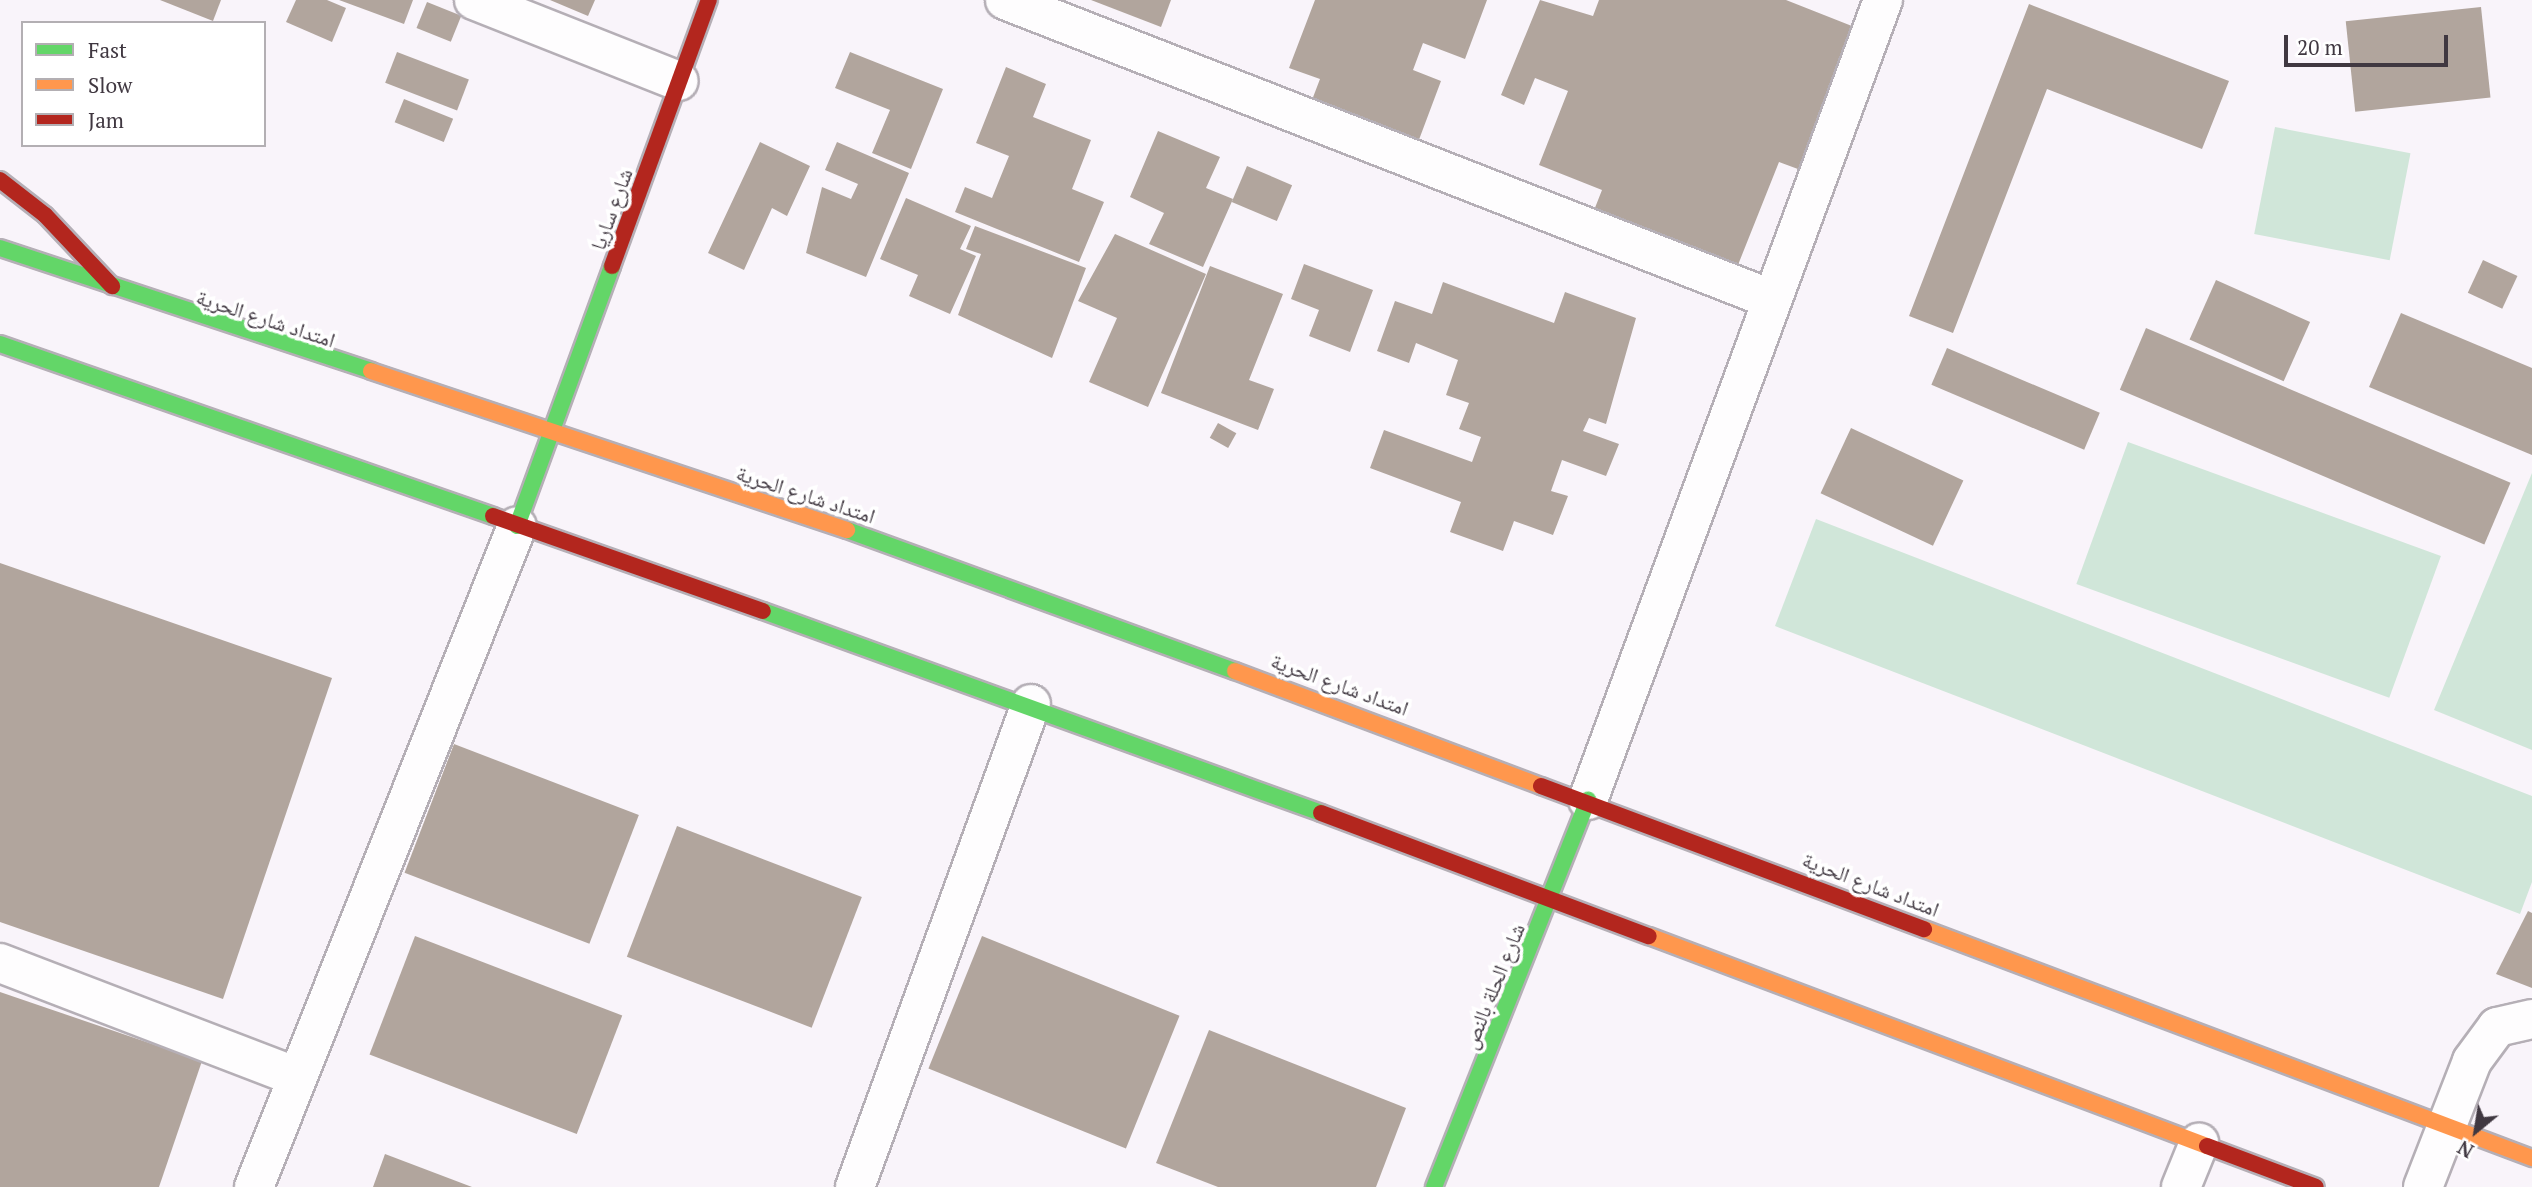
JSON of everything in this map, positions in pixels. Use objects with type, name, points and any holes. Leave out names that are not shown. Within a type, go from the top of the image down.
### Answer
[{"type":"main road","name":"شارع ساريا","points":[[517,526],[554,432],[709,0]]},
{"type":"main road","points":[[0,180],[45,215],[119,293]]},
{"type":"main road","name":"امتداد شارع الحرية","points":[[0,248],[119,293],[554,432],[959,567],[1588,800],[2446,1123],[2532,1158]]},
{"type":"main road","points":[[0,344],[1031,704],[1549,903],[2316,1187]]},
{"type":"main road","name":"شارع الحلة بالنص","points":[[1434,1187],[1588,800]]},
{"type":"street","points":[[474,0],[679,81]]},
{"type":"street","points":[[1005,0],[1768,298]]},
{"type":"street","points":[[1588,800],[1768,298],[1883,0]]},
{"type":"street","points":[[254,1187],[517,526]]},
{"type":"street","points":[[855,1187],[1031,704]]},
{"type":"street","points":[[0,963],[297,1076]]},
{"type":"street","points":[[2423,1187],[2472,1062],[2497,1027],[2532,1019]]},
{"type":"street","points":[[2182,1187],[2199,1143]]},
{"type":"green space","points":[[2275,127],[2410,153],[2390,260],[2254,234]]},
{"type":"green space","points":[[2128,442],[2441,556],[2389,698],[2076,584]]},
{"type":"green space","points":[[2532,473],[2532,750],[2434,710]]},
{"type":"green space","points":[[1816,519],[2532,796],[2532,882],[2520,914],[1775,626]]},
{"type":"building","points":[[160,0],[221,0],[213,21]]},
{"type":"building","points":[[296,0],[327,0],[346,8],[332,42],[286,22]]},
{"type":"building","points":[[339,0],[413,0],[404,24]]},
{"type":"building","points":[[550,0],[595,0],[588,16]]},
{"type":"building","points":[[1091,0],[1171,0],[1161,27]]},
{"type":"building","points":[[1315,0],[1487,0],[1465,59],[1423,43],[1413,70],[1441,81],[1414,153],[1307,113],[1320,79],[1289,68]]},
{"type":"building","points":[[1540,0],[1593,16],[1599,0],[1786,0],[1862,30],[1806,172],[1779,162],[1732,280],[1589,223],[1602,190],[1539,165],[1568,91],[1535,78],[1524,105],[1501,95]]},
{"type":"building","points":[[427,2],[461,16],[451,42],[417,28]]},
{"type":"building","points":[[2029,4],[2229,81],[2202,149],[2047,89],[1953,333],[1909,316]]},
{"type":"building","points":[[2481,7],[2491,98],[2355,112],[2346,21]]},
{"type":"building","points":[[397,52],[469,80],[457,110],[385,83]]},
{"type":"building","points":[[850,52],[943,89],[911,169],[872,153],[890,110],[835,88]]},
{"type":"building","points":[[1006,67],[1046,84],[1033,117],[1091,140],[1072,189],[1104,202],[1079,262],[955,212],[965,187],[992,198],[1009,156],[976,143]]},
{"type":"building","points":[[404,99],[453,119],[444,142],[395,122]]},
{"type":"building","points":[[1158,131],[1220,157],[1206,188],[1233,199],[1203,267],[1149,244],[1164,213],[1130,197]]},
{"type":"building","points":[[760,142],[810,166],[787,216],[772,208],[744,270],[708,253]]},
{"type":"building","points":[[837,142],[909,173],[866,277],[806,253],[822,187],[851,199],[858,184],[825,170]]},
{"type":"building","points":[[1247,166],[1292,185],[1277,221],[1232,202]]},
{"type":"building","points":[[906,198],[971,226],[960,249],[976,256],[950,314],[909,296],[918,275],[880,259]]},
{"type":"building","points":[[975,226],[1086,268],[1052,358],[958,315],[981,254],[966,249]]},
{"type":"building","points":[[1115,234],[1206,274],[1148,407],[1089,382],[1117,318],[1078,301]]},
{"type":"building","points":[[2483,260],[2517,276],[2502,309],[2468,293]]},
{"type":"building","points":[[1304,264],[1373,290],[1350,352],[1309,336],[1319,310],[1291,299]]},
{"type":"building","points":[[1210,266],[1283,294],[1249,380],[1274,389],[1258,430],[1161,393]]},
{"type":"building","points":[[2216,280],[2310,322],[2284,381],[2190,339]]},
{"type":"building","points":[[1443,282],[1554,323],[1565,292],[1636,318],[1606,424],[1589,418],[1583,431],[1619,444],[1606,476],[1562,460],[1551,491],[1568,496],[1553,535],[1514,521],[1503,551],[1450,532],[1461,502],[1370,468],[1384,430],[1472,462],[1481,437],[1459,429],[1469,403],[1446,395],[1458,360],[1416,343],[1409,363],[1377,351],[1395,301],[1432,314]]},
{"type":"building","points":[[2401,313],[2532,368],[2532,455],[2369,387]]},
{"type":"building","points":[[2146,328],[2511,483],[2484,544],[2120,390]]},
{"type":"building","points":[[1947,348],[2100,413],[2084,450],[1931,385]]},
{"type":"building","points":[[1218,423],[1236,433],[1228,448],[1210,438]]},
{"type":"building","points":[[1851,428],[1963,480],[1933,546],[1821,493]]},
{"type":"building","points":[[0,563],[332,678],[223,999],[0,922]]},
{"type":"building","points":[[454,744],[639,815],[589,944],[405,873]]},
{"type":"building","points":[[677,826],[862,897],[812,1028],[627,957]]},
{"type":"building","points":[[2528,911],[2532,913],[2532,988],[2496,974]]},
{"type":"building","points":[[415,936],[622,1016],[577,1134],[369,1055]]},
{"type":"building","points":[[982,936],[1179,1016],[1126,1148],[928,1069]]},
{"type":"building","points":[[0,992],[202,1061],[159,1187],[0,1187]]},
{"type":"building","points":[[1209,1030],[1406,1108],[1376,1187],[1218,1187],[1156,1163]]},
{"type":"building","points":[[385,1154],[472,1187],[373,1187]]},
{"type":"traffic: fast","points":[[0,248],[371,371]]},
{"type":"traffic: fast","points":[[517,526],[612,266]]},
{"type":"traffic: fast","points":[[0,344],[493,516]]},
{"type":"traffic: fast","points":[[847,530],[1235,671]]},
{"type":"traffic: fast","points":[[763,611],[1321,813]]},
{"type":"traffic: fast","points":[[1434,1187],[1588,800]]},
{"type":"traffic: slow","points":[[371,371],[847,530]]},
{"type":"traffic: slow","points":[[1235,671],[1541,786]]},
{"type":"traffic: slow","points":[[1924,929],[2532,1158]]},
{"type":"traffic: slow","points":[[1649,936],[2207,1146]]},
{"type":"traffic: jam","points":[[612,266],[709,0]]},
{"type":"traffic: jam","points":[[0,180],[45,215],[112,286]]},
{"type":"traffic: jam","points":[[493,516],[763,611]]},
{"type":"traffic: jam","points":[[1541,786],[1924,929]]},
{"type":"traffic: jam","points":[[1321,813],[1649,936]]},
{"type":"traffic: jam","points":[[2207,1146],[2316,1187]]}]
